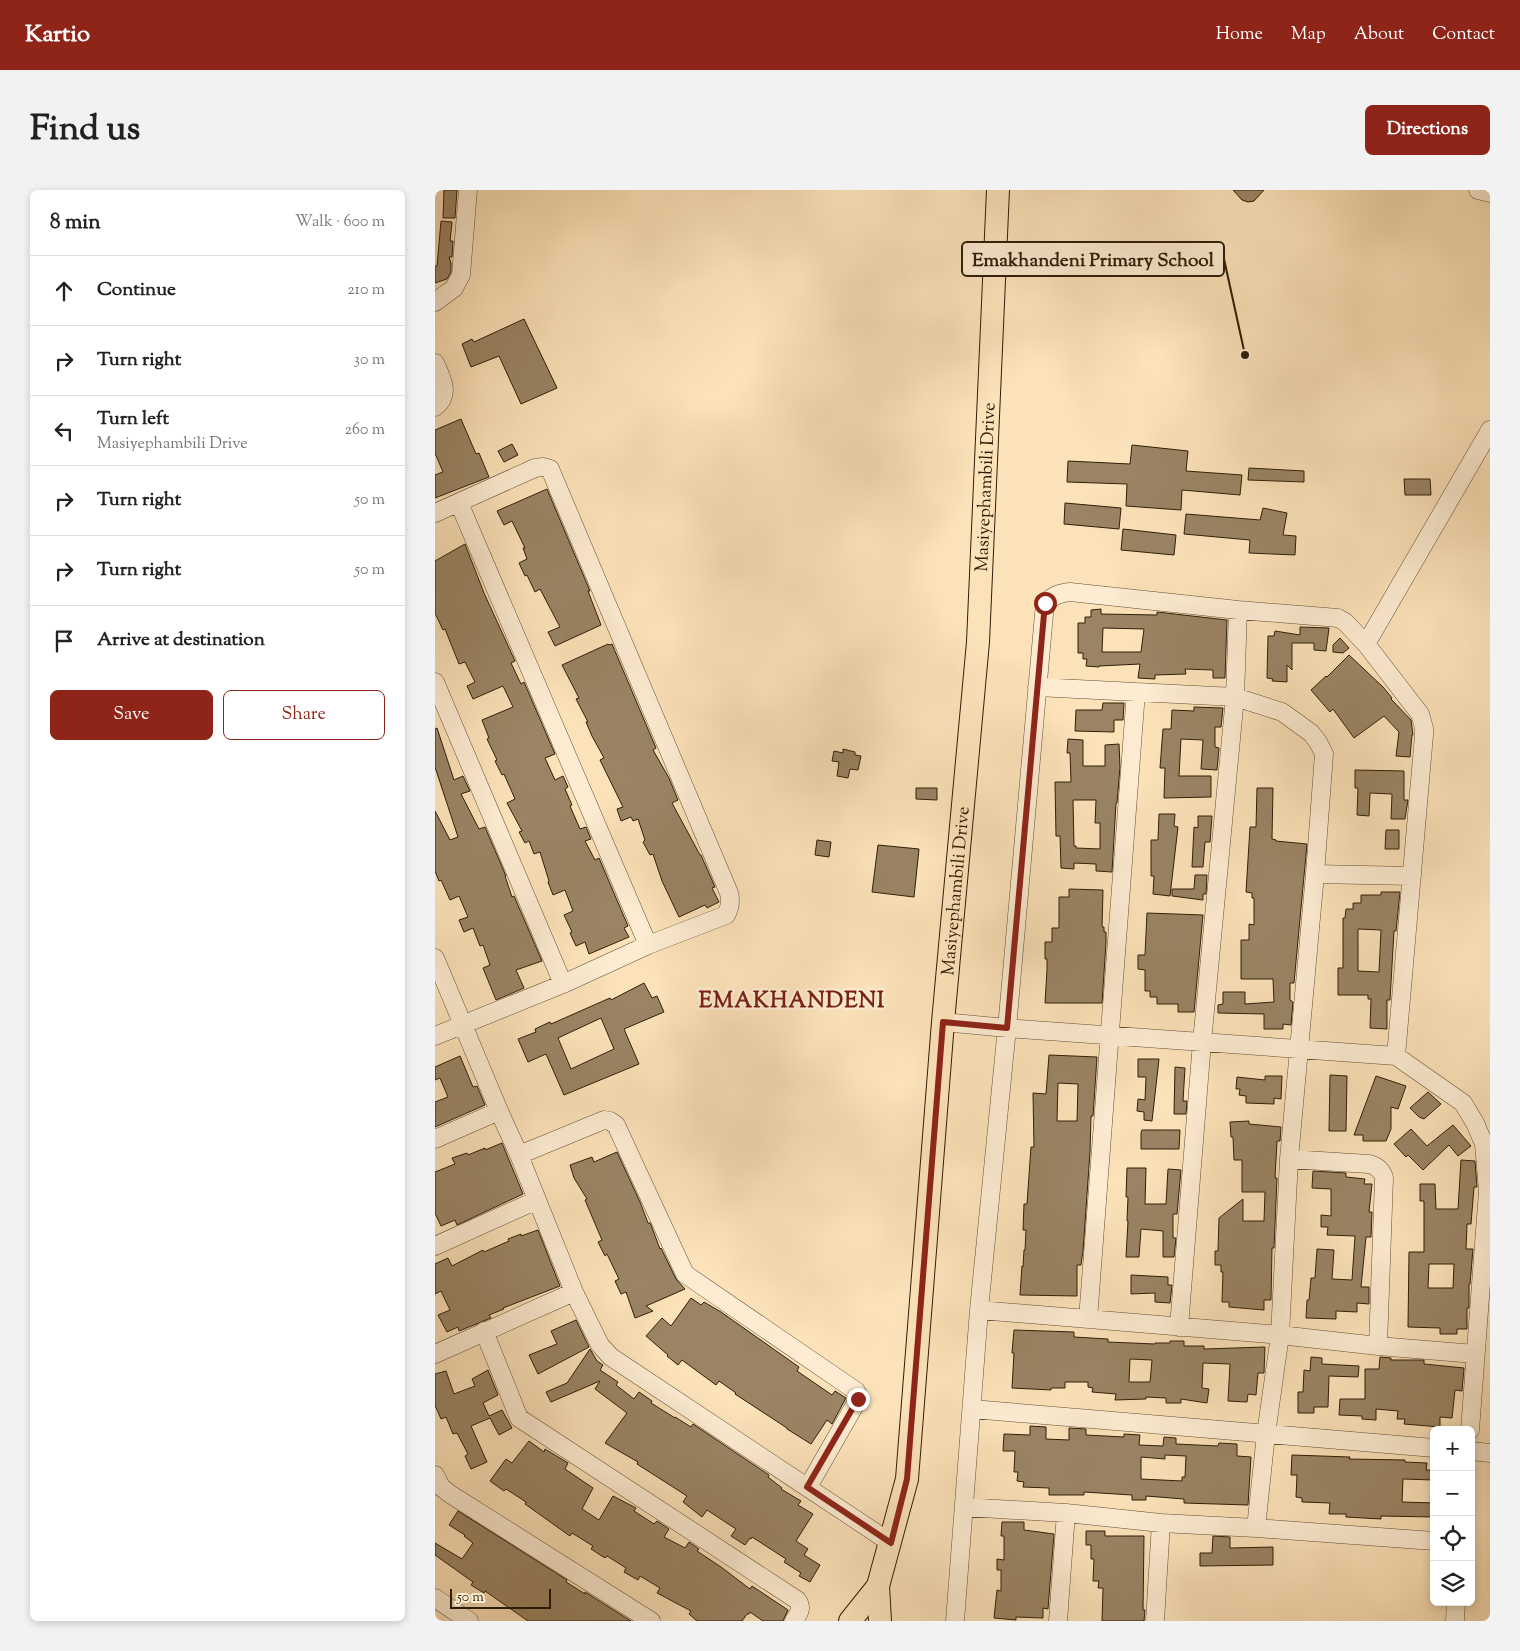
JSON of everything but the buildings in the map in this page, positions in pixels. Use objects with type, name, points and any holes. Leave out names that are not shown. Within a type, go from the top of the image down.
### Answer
[{"type":"main road","name":"Masiyephambili Drive","points":[[880,1621],[878,1586],[907,1479],[943,1022],[978,642],[998,190]]},
{"type":"main road","name":"Masiyephambili Drive","points":[[850,1621],[878,1586]]},
{"type":"street","points":[[435,302],[454,288],[461,275],[468,190]]},
{"type":"street","points":[[1478,190],[1490,193]]},
{"type":"street","points":[[435,363],[445,390],[442,400],[435,407]]},
{"type":"street","points":[[1366,644],[1490,430]]},
{"type":"street","points":[[435,513],[539,468],[550,469],[729,893],[730,904],[726,915],[648,945],[563,984],[435,1036]]},
{"type":"street","points":[[459,503],[648,945]]},
{"type":"street","points":[[955,1621],[979,1310],[1007,1028],[1045,603],[1057,594],[1070,592],[1239,610],[1338,618],[1345,622],[1366,644],[1419,714],[1424,728],[1396,1056]]},
{"type":"street","points":[[1179,1327],[1202,1042],[1235,697],[1239,610]]},
{"type":"street","points":[[435,682],[563,984]]},
{"type":"street","points":[[1037,687],[1235,697],[1282,712],[1311,733],[1324,754],[1289,1159],[1280,1335],[1266,1434],[1256,1528]]},
{"type":"street","points":[[1088,1319],[1136,692]]},
{"type":"street","points":[[1315,874],[1412,876]]},
{"type":"street","points":[[435,958],[519,1155],[574,1292],[600,1345],[611,1357],[891,1543]]},
{"type":"street","points":[[943,1022],[1396,1056],[1463,1103],[1475,1123],[1484,1144],[1489,1191],[1470,1426]]},
{"type":"street","points":[[435,1139],[499,1111]]},
{"type":"street","points":[[519,1155],[604,1120],[616,1125],[685,1274],[856,1391],[858,1395],[857,1403],[807,1487]]},
{"type":"street","points":[[1289,1159],[1369,1164],[1375,1166],[1383,1174],[1378,1346]]},
{"type":"street","points":[[435,1246],[537,1200]]},
{"type":"street","points":[[435,1354],[574,1292]]},
{"type":"street","points":[[979,1310],[1280,1335],[1475,1354]]},
{"type":"street","points":[[485,1331],[519,1418],[797,1600],[800,1609],[794,1621]]},
{"type":"street","points":[[972,1408],[1430,1448]]},
{"type":"street","points":[[1475,1451],[1490,1453]]},
{"type":"street","points":[[435,1474],[441,1487],[450,1494],[651,1621]]},
{"type":"street","points":[[964,1507],[1067,1513],[1161,1523],[1430,1541]]},
{"type":"street","points":[[1058,1621],[1067,1513]]},
{"type":"street","points":[[1155,1621],[1161,1523]]},
{"type":"street","points":[[435,1598],[469,1621]]},
{"type":"street","points":[[1455,1621],[1456,1606]]},
{"type":"place","name":"Emakhandeni Primary School","points":[[1245,355]]},
{"type":"district","name":"EMAKHANDENI","points":[[792,999]]},
{"type":"route","points":[[858,1399],[807,1487],[891,1543],[907,1479],[943,1022],[1007,1028],[1045,603]]}]
